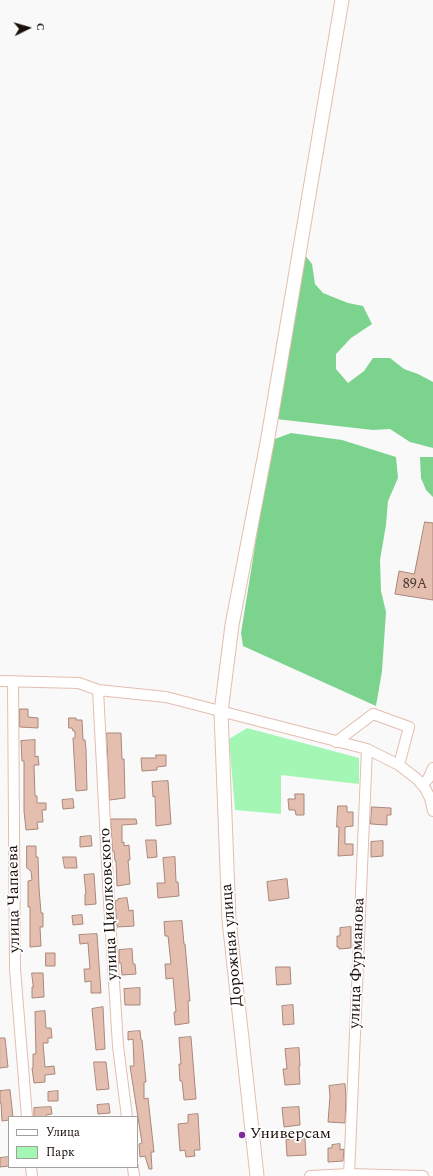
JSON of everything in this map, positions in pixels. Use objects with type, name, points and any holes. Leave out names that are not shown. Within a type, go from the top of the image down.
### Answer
[{"type":"main road","name":"Дорожная улица","points":[[257,1176],[229,920],[221,712],[232,625],[268,435],[342,0]]},
{"type":"street","points":[[0,681],[79,683],[98,690],[166,697],[367,749],[399,765],[414,776],[430,798],[433,810]]},
{"type":"street","name":"улица Чапаева","points":[[12,681],[15,969],[27,1116]]},
{"type":"street","name":"улица Циолковского","points":[[98,690],[118,1046],[127,1116]]},
{"type":"street","points":[[336,742],[373,714],[409,727],[399,765]]},
{"type":"street","name":"улица Фурманова","points":[[349,1175],[367,749]]},
{"type":"street","points":[[422,785],[428,779],[433,768]]},
{"type":"street","points":[[310,1176],[423,1176]]},
{"type":"green space","points":[[304,254],[312,264],[315,284],[323,293],[348,303],[363,306],[372,324],[351,338],[336,354],[336,369],[348,383],[364,371],[373,358],[390,358],[404,369],[433,382],[433,448],[410,442],[390,429],[373,430],[276,419]]},
{"type":"green space","points":[[291,433],[342,440],[396,457],[398,478],[388,501],[386,525],[380,560],[381,591],[386,612],[382,671],[376,706],[243,646],[241,633],[272,440]]},
{"type":"green space","points":[[420,457],[433,457],[433,497],[426,490],[421,478]]},
{"type":"green space","points":[[247,728],[359,758],[359,784],[281,775],[281,814],[235,810],[229,739]]},
{"type":"building","points":[[425,522],[433,523],[433,600],[395,594],[399,571],[414,574]]},
{"type":"building","points":[[20,709],[28,709],[28,717],[38,718],[38,728],[20,727]]},
{"type":"building","points":[[69,718],[82,720],[83,740],[85,740],[86,749],[87,790],[76,791],[73,738],[75,738],[75,731],[73,731],[72,728],[69,728]]},
{"type":"building","points":[[107,733],[121,733],[122,759],[124,759],[125,798],[110,800]]},
{"type":"building","points":[[35,740],[35,757],[38,756],[39,765],[34,765],[35,796],[37,796],[37,803],[46,803],[46,810],[42,810],[43,822],[37,822],[38,829],[26,830],[24,811],[24,761],[22,761],[21,741]]},
{"type":"building","points":[[156,755],[166,755],[166,766],[157,767],[157,770],[142,771],[141,758],[156,758]]},
{"type":"building","points":[[168,781],[171,824],[156,826],[155,796],[153,797],[152,782]]},
{"type":"building","points":[[295,794],[304,794],[304,815],[296,815],[295,810],[289,810],[288,799],[295,799]]},
{"type":"building","points":[[73,799],[74,808],[63,809],[62,800]]},
{"type":"building","points":[[338,806],[347,806],[347,812],[353,812],[353,826],[345,827],[345,844],[353,844],[353,855],[338,856]]},
{"type":"building","points":[[372,807],[391,808],[391,815],[387,815],[387,825],[371,824]]},
{"type":"building","points":[[111,819],[136,819],[137,824],[122,825],[122,843],[124,842],[124,846],[129,845],[130,860],[128,860],[130,884],[117,886],[116,861],[113,851]]},
{"type":"building","points":[[91,836],[92,846],[80,847],[80,837]]},
{"type":"building","points":[[146,840],[156,840],[157,857],[148,858]]},
{"type":"building","points":[[383,841],[383,856],[371,857],[371,842]]},
{"type":"building","points":[[27,846],[36,846],[41,913],[43,913],[43,927],[40,927],[41,946],[30,947],[30,907],[28,907],[28,881],[32,880],[31,871],[27,868]]},
{"type":"building","points":[[63,857],[76,857],[77,868],[65,868]]},
{"type":"building","points":[[175,857],[176,882],[178,882],[179,896],[158,898],[157,883],[165,883],[163,858]]},
{"type":"building","points":[[94,874],[96,904],[85,905],[86,894],[84,875]]},
{"type":"building","points":[[287,879],[289,898],[269,901],[267,882]]},
{"type":"building","points":[[127,898],[129,911],[133,910],[134,926],[117,927],[115,901],[118,899]]},
{"type":"building","points":[[82,915],[83,924],[73,925],[72,916]]},
{"type":"building","points":[[182,921],[190,1001],[188,1001],[189,1023],[175,1025],[174,1012],[176,1012],[173,978],[166,979],[165,964],[171,964],[168,936],[165,936],[164,922]]},
{"type":"building","points":[[351,927],[351,948],[339,949],[339,947],[337,947],[337,936],[340,936],[340,928]]},
{"type":"building","points":[[97,934],[101,993],[91,993],[91,981],[85,982],[84,969],[90,969],[88,943],[80,944],[79,935]]},
{"type":"building","points":[[132,949],[133,964],[135,964],[136,974],[122,975],[121,963],[119,963],[119,950]]},
{"type":"building","points":[[46,953],[55,953],[55,966],[46,966]]},
{"type":"building","points":[[276,967],[290,967],[291,984],[277,985]]},
{"type":"building","points":[[32,973],[43,973],[44,997],[32,998]]},
{"type":"building","points":[[140,988],[140,1005],[125,1005],[124,989]]},
{"type":"building","points":[[293,1005],[294,1024],[283,1025],[282,1006]]},
{"type":"building","points":[[103,1007],[105,1049],[96,1050],[92,1009]]},
{"type":"building","points":[[45,1011],[46,1028],[51,1028],[52,1038],[48,1038],[48,1043],[43,1043],[45,1067],[54,1066],[55,1074],[45,1075],[45,1082],[34,1083],[32,1068],[33,1054],[36,1054],[35,1012]]},
{"type":"building","points":[[140,1031],[142,1040],[146,1082],[144,1082],[144,1099],[148,1098],[154,1152],[151,1152],[152,1169],[149,1169],[145,1156],[140,1157],[139,1144],[142,1143],[130,1066],[134,1066],[133,1039],[128,1040],[128,1032]]},
{"type":"building","points":[[191,1037],[196,1099],[184,1100],[182,1081],[180,1081],[179,1064],[181,1064],[179,1038]]},
{"type":"building","points":[[0,1038],[5,1038],[8,1067],[0,1068]]},
{"type":"building","points":[[299,1048],[300,1084],[285,1085],[283,1069],[287,1069],[285,1049]]},
{"type":"building","points":[[94,1062],[106,1062],[109,1089],[97,1090]]},
{"type":"building","points":[[345,1084],[345,1123],[328,1122],[330,1096],[329,1086]]},
{"type":"building","points":[[10,1090],[13,1116],[8,1116],[8,1120],[2,1121],[0,1091]]},
{"type":"building","points":[[58,1091],[58,1101],[48,1101],[48,1092]]},
{"type":"building","points":[[109,1104],[110,1113],[98,1114],[97,1105]]},
{"type":"building","points":[[51,1107],[52,1114],[46,1116],[34,1116],[34,1108]]},
{"type":"building","points":[[299,1107],[300,1125],[284,1127],[282,1108]]},
{"type":"building","points":[[198,1114],[200,1150],[194,1150],[195,1156],[186,1157],[185,1150],[180,1151],[178,1124],[188,1123],[188,1115]]},
{"type":"building","points":[[305,1139],[306,1155],[287,1156],[286,1140]]},
{"type":"building","points":[[340,1144],[340,1150],[344,1149],[343,1161],[328,1162],[328,1148],[332,1148],[332,1145]]},
{"type":"building","points":[[8,1157],[8,1166],[0,1167],[0,1158]]},
{"type":"place","name":"Универсам","points":[[242,1135]]}]
